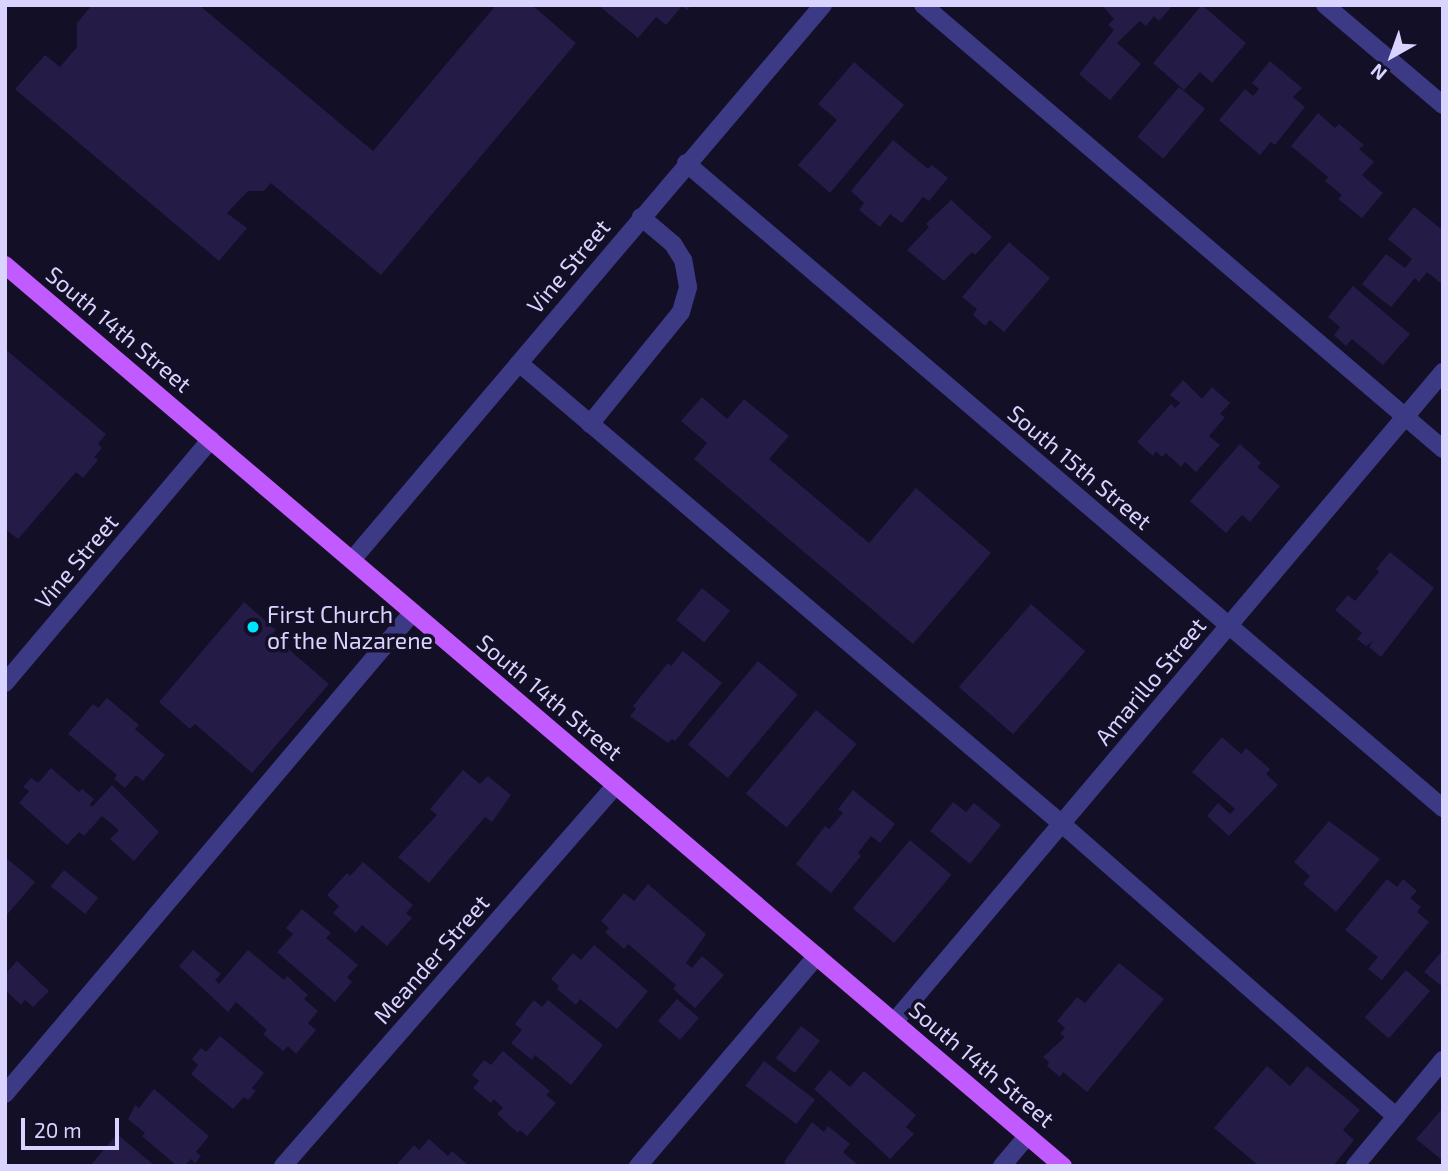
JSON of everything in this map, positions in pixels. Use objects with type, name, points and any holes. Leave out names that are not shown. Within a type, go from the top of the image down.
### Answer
[{"type":"main road","name":"South 14th Street","points":[[6,268],[211,439],[1063,1166]]},
{"type":"street","name":"Vine Street","points":[[352,560],[686,163],[823,5]]},
{"type":"street","points":[[923,5],[1443,449]]},
{"type":"street","points":[[1325,5],[1443,105]]},
{"type":"street","name":"South 15th Street","points":[[686,163],[1443,808]]},
{"type":"street","points":[[590,424],[681,312],[688,287],[683,260],[673,244],[641,217]]},
{"type":"street","points":[[519,363],[1062,824],[1396,1116]]},
{"type":"street","name":"Amarillo Street","points":[[894,1022],[1443,372]]},
{"type":"street","name":"Vine Street","points":[[5,683],[211,439]]},
{"type":"street","points":[[5,1094],[413,612]]},
{"type":"street","name":"Meander Street","points":[[283,1166],[616,785]]},
{"type":"street","points":[[638,1166],[817,956]]},
{"type":"street","points":[[1355,1166],[1443,1060]]},
{"type":"street","points":[[1002,1166],[1028,1135]]},
{"type":"building","points":[[92,5],[199,5],[373,151],[496,5],[532,5],[576,43],[381,275],[271,183],[264,191],[248,191],[227,213],[247,228],[219,261],[15,89],[45,55],[60,67],[77,47],[77,23]]},
{"type":"building","points":[[598,5],[691,5],[687,10],[682,6],[666,25],[656,17],[638,38]]},
{"type":"building","points":[[1102,5],[1173,5],[1159,21],[1154,16],[1146,26],[1140,21],[1117,43],[1141,64],[1110,100],[1079,74],[1114,30],[1108,25],[1114,19]]},
{"type":"building","points":[[1202,5],[1246,43],[1212,83],[1200,72],[1184,90],[1153,63]]},
{"type":"building","points":[[1270,61],[1302,88],[1293,97],[1305,107],[1275,145],[1271,142],[1260,155],[1219,120],[1245,89],[1253,96],[1259,89],[1252,83]]},
{"type":"building","points":[[854,62],[904,105],[830,193],[798,165],[837,120],[818,104]]},
{"type":"building","points":[[1179,87],[1205,109],[1163,159],[1137,137]]},
{"type":"building","points":[[1318,113],[1335,128],[1339,124],[1364,145],[1359,149],[1374,162],[1362,175],[1383,193],[1362,218],[1338,199],[1342,195],[1325,181],[1328,177],[1291,146]]},
{"type":"building","points":[[893,140],[928,169],[932,165],[948,178],[929,201],[923,197],[902,223],[890,214],[880,227],[859,210],[864,203],[851,191]]},
{"type":"building","points":[[951,200],[992,237],[975,255],[972,252],[944,281],[907,250],[929,227],[926,224]]},
{"type":"building","points":[[1414,207],[1441,229],[1443,227],[1443,285],[1427,272],[1419,282],[1415,278],[1391,307],[1362,284],[1386,254],[1405,268],[1412,259],[1388,239]]},
{"type":"building","points":[[1009,242],[1050,278],[1004,332],[990,320],[985,326],[973,315],[977,309],[962,297]]},
{"type":"building","points":[[1353,286],[1410,334],[1383,365],[1352,339],[1346,346],[1334,335],[1340,327],[1328,317]]},
{"type":"building","points":[[5,349],[106,434],[98,444],[102,448],[94,457],[98,460],[83,478],[76,472],[18,539],[5,529]]},
{"type":"building","points":[[1183,380],[1202,399],[1212,387],[1230,403],[1220,414],[1225,417],[1209,436],[1220,445],[1196,472],[1185,462],[1181,467],[1166,453],[1162,457],[1156,451],[1153,456],[1137,442],[1171,404],[1175,408],[1180,403],[1170,395]]},
{"type":"building","points":[[702,397],[727,419],[744,399],[789,436],[769,459],[869,543],[916,488],[991,553],[913,644],[694,459],[707,443],[681,421]]},
{"type":"building","points":[[1240,444],[1261,463],[1257,467],[1280,486],[1250,522],[1242,515],[1226,533],[1190,501]]},
{"type":"building","points":[[1390,552],[1434,588],[1381,657],[1369,647],[1373,641],[1366,646],[1357,639],[1362,633],[1335,610],[1348,595],[1355,601],[1379,572],[1376,569]]},
{"type":"building","points":[[702,588],[730,611],[704,643],[676,620]]},
{"type":"building","points":[[244,602],[276,630],[272,635],[329,684],[252,773],[195,724],[190,729],[159,702]]},
{"type":"building","points":[[1031,604],[1085,651],[1013,734],[959,687]]},
{"type":"building","points":[[683,651],[722,683],[675,741],[672,739],[668,743],[630,716],[636,709],[633,706],[668,663],[671,666]]},
{"type":"building","points":[[758,661],[798,694],[728,778],[688,744]]},
{"type":"building","points":[[107,698],[139,725],[135,729],[165,755],[143,781],[136,775],[125,788],[114,779],[117,775],[68,734],[93,704],[98,708]]},
{"type":"building","points":[[816,710],[857,744],[787,828],[746,793]]},
{"type":"building","points":[[1222,737],[1241,754],[1246,748],[1270,769],[1266,774],[1278,785],[1229,836],[1207,816],[1218,803],[1230,814],[1235,809],[1192,772]]},
{"type":"building","points":[[51,768],[79,792],[82,789],[94,799],[90,804],[92,807],[112,785],[159,832],[134,861],[110,839],[119,830],[102,816],[84,836],[79,832],[67,845],[19,803],[29,791],[23,787],[31,778],[38,783]]},
{"type":"building","points":[[463,770],[480,784],[488,776],[511,795],[492,822],[485,817],[429,883],[398,857],[437,815],[430,809]]},
{"type":"building","points":[[853,790],[895,824],[880,843],[871,836],[858,853],[861,856],[831,893],[796,864],[825,826],[829,829],[843,813],[838,809]]},
{"type":"building","points":[[953,802],[966,812],[974,803],[1001,825],[970,864],[930,831]]},
{"type":"building","points":[[1329,821],[1380,859],[1336,912],[1303,884],[1310,876],[1294,862]]},
{"type":"building","points":[[910,840],[951,875],[894,943],[853,908]]},
{"type":"building","points":[[5,857],[35,882],[5,917]]},
{"type":"building","points":[[363,862],[413,905],[406,913],[412,918],[387,946],[362,925],[356,933],[333,913],[339,906],[327,895],[347,873],[350,876]]},
{"type":"building","points":[[64,870],[98,898],[85,914],[51,886]]},
{"type":"building","points":[[1387,879],[1397,887],[1403,879],[1417,891],[1410,898],[1421,907],[1417,912],[1429,922],[1382,980],[1368,969],[1378,957],[1345,930]]},
{"type":"building","points":[[648,884],[706,934],[686,963],[692,968],[702,956],[724,975],[695,1008],[673,989],[676,985],[628,944],[624,949],[605,932],[609,928],[601,921],[624,893],[634,901]]},
{"type":"building","points":[[302,909],[331,933],[326,938],[358,965],[347,977],[352,982],[335,1002],[277,952],[293,934],[286,928]]},
{"type":"building","points":[[594,945],[648,991],[617,1029],[580,999],[576,1005],[557,989],[559,986],[551,979],[573,953],[581,960]]},
{"type":"building","points":[[193,950],[221,974],[215,980],[219,984],[248,950],[284,980],[287,976],[308,995],[304,999],[318,1011],[308,1023],[316,1030],[296,1054],[288,1046],[283,1051],[263,1034],[267,1030],[236,1002],[228,1012],[179,966]]},
{"type":"building","points":[[1443,950],[1443,987],[1424,972]]},
{"type":"building","points":[[17,961],[49,991],[33,1007],[25,1000],[21,1005],[5,990],[5,974]]},
{"type":"building","points":[[1119,963],[1164,999],[1087,1092],[1063,1072],[1060,1077],[1047,1066],[1049,1062],[1043,1057],[1065,1037],[1060,1034],[1065,1028],[1057,1021],[1077,997],[1085,1003]]},
{"type":"building","points":[[1406,970],[1430,991],[1389,1039],[1365,1018]]},
{"type":"building","points":[[677,999],[699,1018],[680,1040],[658,1021]]},
{"type":"building","points":[[534,1000],[542,1007],[548,1000],[603,1045],[571,1085],[535,1055],[532,1060],[511,1043],[522,1030],[515,1024]]},
{"type":"building","points":[[801,1026],[820,1041],[795,1073],[776,1058]]},
{"type":"building","points":[[220,1036],[264,1073],[252,1088],[256,1091],[248,1100],[244,1097],[233,1109],[191,1074],[198,1065],[192,1059],[201,1048],[206,1052]]},
{"type":"building","points":[[503,1051],[550,1091],[546,1095],[556,1103],[527,1136],[520,1130],[518,1133],[497,1114],[503,1108],[494,1099],[491,1103],[473,1088],[479,1081],[472,1075],[484,1060],[491,1065]]},
{"type":"building","points":[[764,1061],[815,1100],[796,1124],[745,1086]]},
{"type":"building","points":[[1267,1066],[1290,1086],[1307,1066],[1360,1110],[1343,1130],[1354,1140],[1333,1166],[1259,1166],[1214,1128]]},
{"type":"building","points":[[830,1070],[850,1087],[864,1071],[916,1115],[906,1127],[914,1134],[890,1159],[814,1089]]},
{"type":"building","points":[[154,1089],[209,1136],[196,1152],[201,1156],[195,1163],[191,1159],[185,1166],[177,1166],[142,1136],[145,1133],[128,1119],[135,1105],[139,1108]]},
{"type":"building","points":[[1443,1108],[1443,1161],[1416,1139]]},
{"type":"building","points":[[812,1122],[824,1132],[828,1126],[850,1144],[843,1152],[859,1166],[789,1166],[784,1162]]},
{"type":"building","points":[[117,1134],[155,1166],[90,1166]]},
{"type":"building","points":[[429,1139],[448,1156],[452,1151],[469,1166],[401,1166],[398,1163],[414,1145],[419,1150]]},
{"type":"place","name":"First Church of the Nazarene","points":[[253,627]]}]
